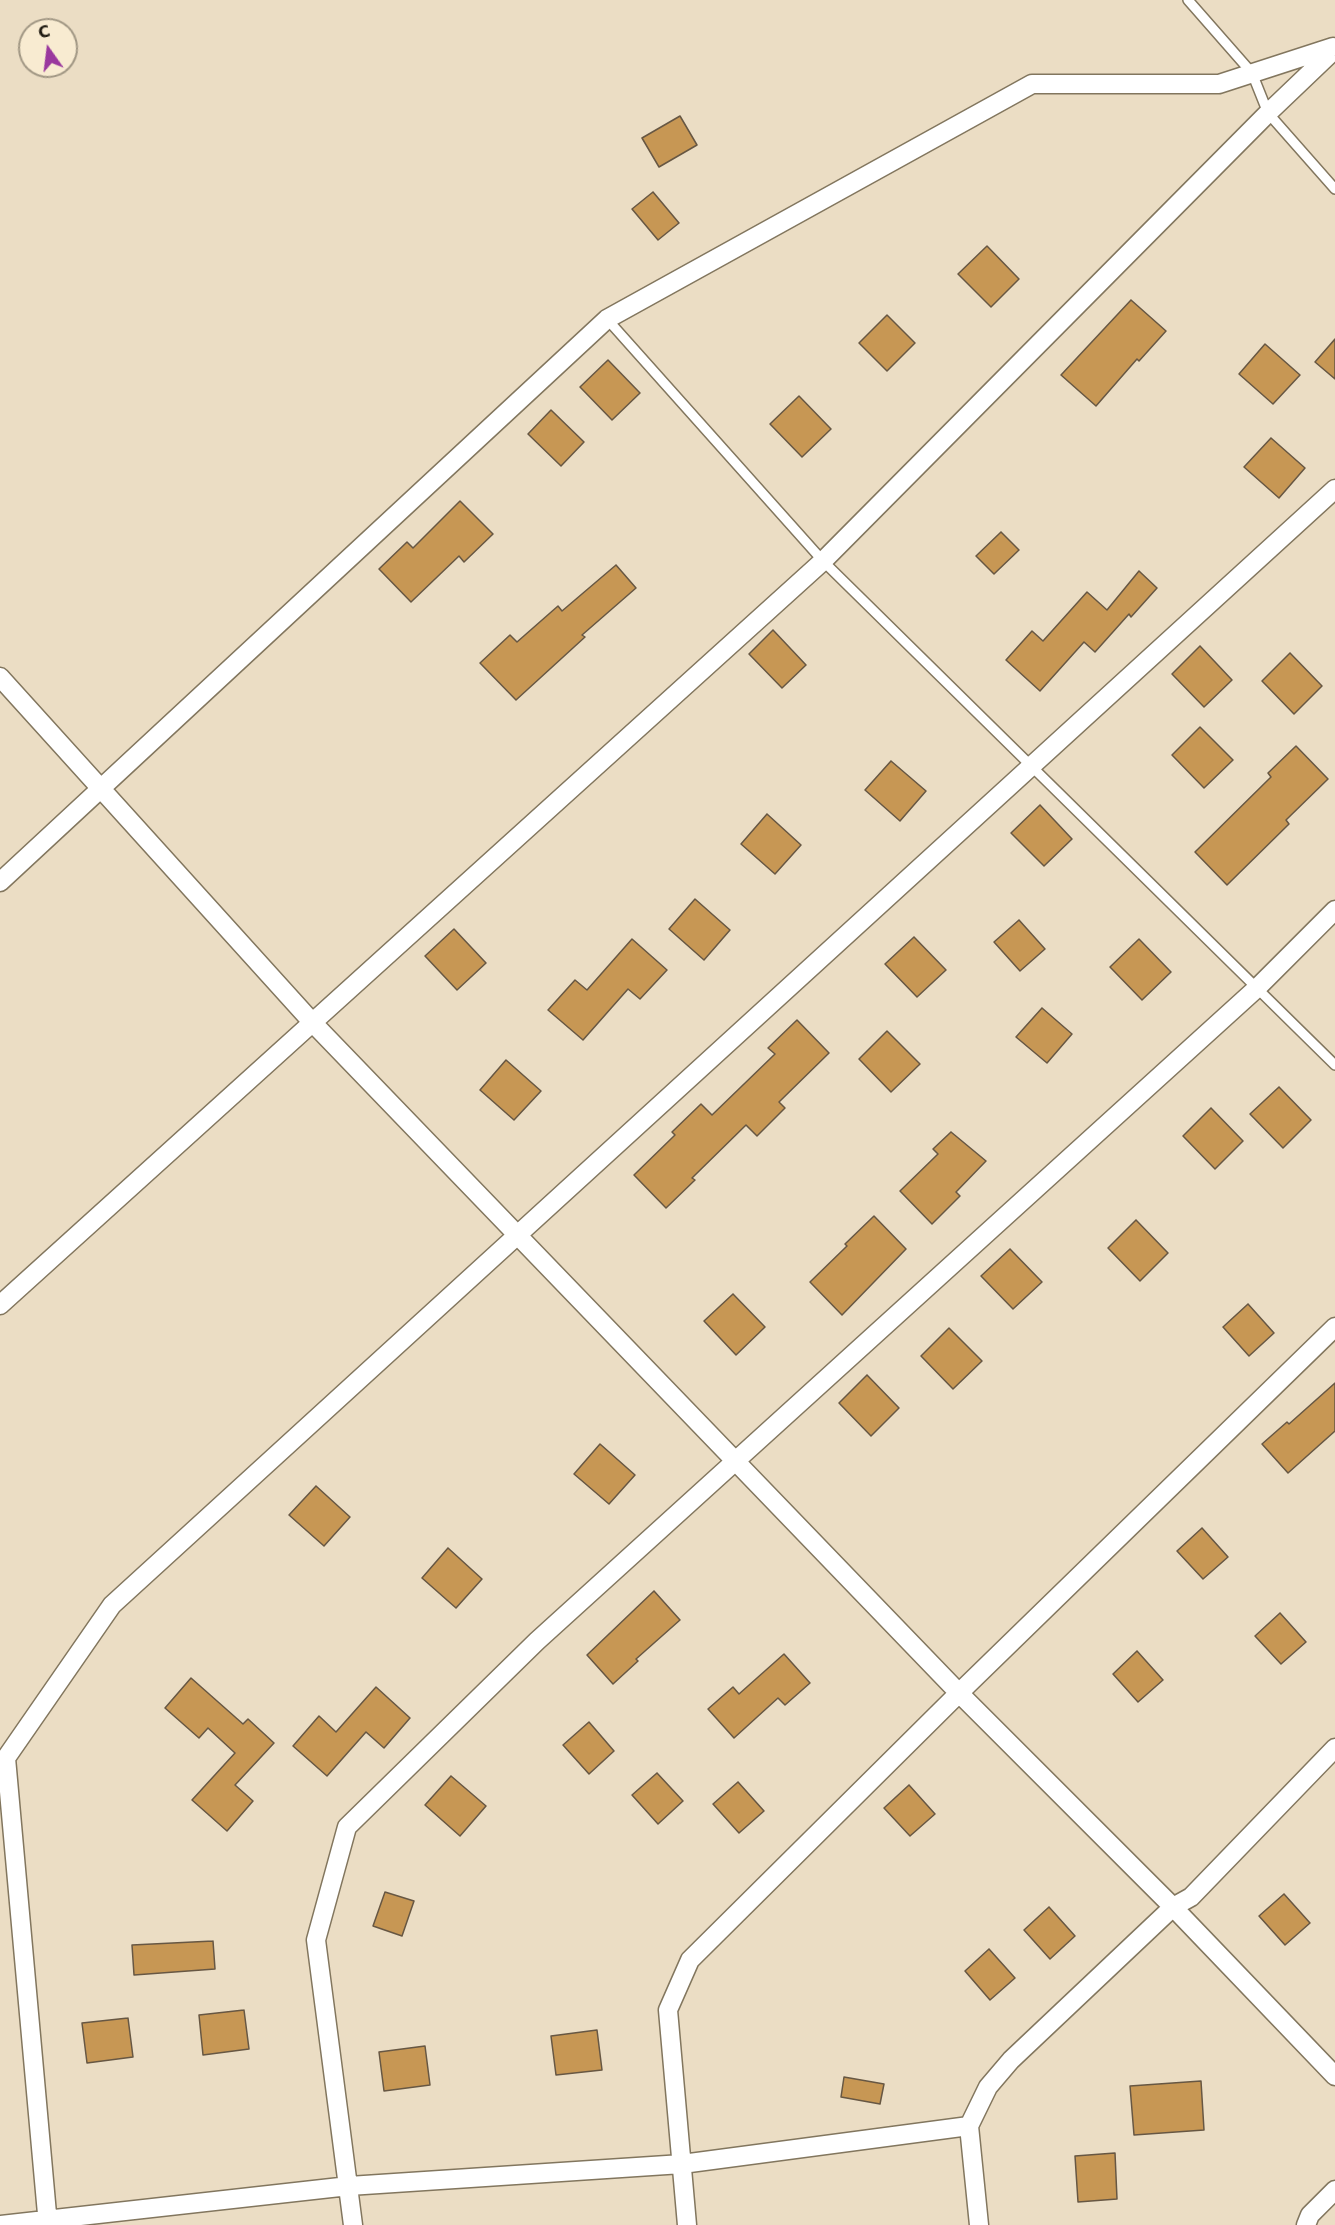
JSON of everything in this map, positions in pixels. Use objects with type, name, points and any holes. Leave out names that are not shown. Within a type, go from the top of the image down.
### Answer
[{"type":"street","points":[[0,882],[607,319],[1032,84],[1219,84],[1335,48]]},
{"type":"street","points":[[0,1305],[823,561],[1335,48]]},
{"type":"street","points":[[47,2222],[6,1758],[112,1605],[1335,489]]},
{"type":"street","points":[[0,677],[312,1022],[959,1693],[1173,1907],[1335,2076]]},
{"type":"street","points":[[353,2225],[316,1940],[347,1827],[537,1641],[1257,988],[1335,910]]},
{"type":"street","points":[[687,2225],[668,2010],[690,1960],[959,1693],[1335,1327]]},
{"type":"street","points":[[979,2225],[969,2126],[988,2087],[1011,2060],[1173,1907],[1191,1897],[1335,1748]]},
{"type":"street","points":[[0,2225],[47,2222],[348,2186],[682,2164],[969,2126]]},
{"type":"street","points":[[1306,2225],[1310,2215],[1335,2190]]},
{"type":"lane","points":[[1188,0],[1252,73],[1268,113],[1335,189]]},
{"type":"lane","points":[[607,319],[823,561],[1335,1065]]},
{"type":"building","points":[[680,116],[697,145],[659,167],[642,138]]},
{"type":"building","points":[[653,192],[679,223],[658,240],[632,209]]},
{"type":"building","points":[[987,246],[1019,279],[991,307],[958,274]]},
{"type":"building","points":[[1131,300],[1166,331],[1139,361],[1137,359],[1096,406],[1061,375]]},
{"type":"building","points":[[887,315],[915,343],[887,371],[859,343]]},
{"type":"building","points":[[1335,339],[1335,379],[1315,362]]},
{"type":"building","points":[[1265,344],[1300,375],[1273,404],[1239,374]]},
{"type":"building","points":[[608,360],[640,393],[612,420],[580,387]]},
{"type":"building","points":[[799,396],[831,429],[802,457],[770,424]]},
{"type":"building","points":[[551,410],[584,442],[561,466],[528,434]]},
{"type":"building","points":[[1271,438],[1305,468],[1279,498],[1244,467]]},
{"type":"building","points":[[460,501],[493,534],[464,562],[459,556],[411,602],[379,569],[407,542],[413,548]]},
{"type":"building","points":[[1001,532],[1019,550],[994,574],[976,556]]},
{"type":"building","points":[[616,565],[636,588],[582,635],[585,637],[516,700],[480,663],[510,635],[517,642],[558,606],[562,611]]},
{"type":"building","points":[[1139,571],[1157,588],[1131,617],[1129,614],[1095,652],[1084,642],[1040,691],[1006,660],[1032,631],[1043,641],[1087,592],[1107,610]]},
{"type":"building","points":[[773,630],[806,665],[782,688],[749,654]]},
{"type":"building","points":[[1200,646],[1232,680],[1204,707],[1172,674]]},
{"type":"building","points":[[1290,653],[1322,686],[1294,714],[1262,681]]},
{"type":"building","points":[[1200,727],[1233,760],[1204,788],[1172,755]]},
{"type":"building","points":[[1296,746],[1328,779],[1286,820],[1289,824],[1227,885],[1195,852],[1271,777],[1268,773]]},
{"type":"building","points":[[891,761],[926,791],[900,821],[865,790]]},
{"type":"building","points":[[1040,805],[1072,839],[1044,866],[1011,833]]},
{"type":"building","points":[[767,814],[801,845],[775,874],[741,844]]},
{"type":"building","points":[[695,899],[730,930],[704,960],[669,929]]},
{"type":"building","points":[[1019,920],[1045,949],[1020,971],[994,942]]},
{"type":"building","points":[[454,929],[486,963],[457,990],[425,956]]},
{"type":"building","points":[[914,937],[946,970],[917,997],[885,964]]},
{"type":"building","points":[[632,939],[667,970],[640,999],[628,989],[583,1040],[548,1010],[575,980],[587,990]]},
{"type":"building","points":[[1139,939],[1171,972],[1142,1000],[1110,967]]},
{"type":"building","points":[[1042,1008],[1072,1034],[1047,1063],[1016,1037]]},
{"type":"building","points":[[797,1020],[829,1053],[779,1102],[785,1108],[757,1136],[746,1125],[692,1178],[695,1180],[666,1208],[634,1175],[675,1135],[672,1132],[701,1104],[712,1115],[775,1054],[768,1048]]},
{"type":"building","points":[[887,1031],[920,1064],[891,1092],[859,1059]]},
{"type":"building","points":[[506,1060],[541,1091],[514,1120],[480,1090]]},
{"type":"building","points":[[1279,1087],[1311,1120],[1283,1148],[1250,1114]]},
{"type":"building","points":[[1211,1108],[1243,1141],[1215,1169],[1183,1136]]},
{"type":"building","points":[[951,1132],[986,1161],[956,1192],[960,1196],[932,1224],[900,1191],[938,1154],[933,1149]]},
{"type":"building","points":[[874,1216],[906,1249],[842,1315],[810,1282]]},
{"type":"building","points":[[1136,1220],[1168,1253],[1140,1281],[1108,1248]]},
{"type":"building","points":[[1010,1249],[1042,1282],[1013,1309],[981,1276]]},
{"type":"building","points":[[733,1294],[765,1327],[736,1355],[704,1321]]},
{"type":"building","points":[[1248,1304],[1274,1333],[1249,1356],[1223,1327]]},
{"type":"building","points":[[949,1328],[982,1361],[953,1389],[921,1356]]},
{"type":"building","points":[[867,1375],[899,1408],[871,1436],[839,1403]]},
{"type":"building","points":[[1335,1383],[1335,1431],[1288,1473],[1262,1444],[1287,1422],[1289,1424]]},
{"type":"building","points":[[600,1444],[635,1475],[609,1504],[574,1474]]},
{"type":"building","points":[[316,1486],[350,1517],[324,1546],[289,1515]]},
{"type":"building","points":[[1202,1528],[1228,1557],[1203,1579],[1177,1551]]},
{"type":"building","points":[[448,1548],[482,1579],[456,1608],[422,1578]]},
{"type":"building","points":[[654,1591],[680,1620],[636,1659],[638,1661],[613,1684],[587,1655]]},
{"type":"building","points":[[1280,1613],[1306,1642],[1281,1664],[1255,1636]]},
{"type":"building","points":[[1137,1651],[1163,1680],[1138,1702],[1113,1674]]},
{"type":"building","points":[[784,1654],[810,1683],[785,1705],[778,1698],[734,1738],[708,1709],[733,1687],[739,1694]]},
{"type":"building","points":[[191,1678],[243,1724],[248,1719],[274,1743],[235,1785],[253,1801],[227,1831],[192,1800],[235,1753],[208,1728],[199,1738],[165,1708]]},
{"type":"building","points":[[376,1687],[410,1718],[384,1748],[366,1732],[327,1776],[293,1746],[319,1716],[336,1732]]},
{"type":"building","points":[[589,1722],[614,1751],[589,1774],[563,1745]]},
{"type":"building","points":[[657,1773],[683,1801],[658,1824],[632,1795]]},
{"type":"building","points":[[451,1776],[486,1806],[460,1836],[425,1805]]},
{"type":"building","points":[[738,1782],[764,1811],[739,1833],[713,1804]]},
{"type":"building","points":[[909,1785],[935,1814],[910,1836],[884,1808]]},
{"type":"building","points":[[385,1892],[414,1901],[402,1936],[373,1926]]},
{"type":"building","points":[[1284,1894],[1310,1923],[1285,1945],[1259,1916]]},
{"type":"building","points":[[1049,1907],[1075,1936],[1050,1959],[1024,1930]]},
{"type":"building","points":[[213,1941],[215,1969],[134,1975],[132,1945]]},
{"type":"building","points":[[989,1949],[1015,1978],[990,2000],[965,1971]]},
{"type":"building","points":[[244,2010],[249,2049],[203,2055],[199,2015]]},
{"type":"building","points":[[128,2018],[133,2057],[87,2063],[82,2023]]},
{"type":"building","points":[[597,2030],[602,2070],[556,2075],[551,2036]]},
{"type":"building","points":[[425,2046],[430,2085],[384,2091],[379,2052]]},
{"type":"building","points":[[844,2077],[884,2084],[880,2104],[841,2097]]},
{"type":"building","points":[[1201,2081],[1204,2130],[1134,2135],[1130,2086]]},
{"type":"building","points":[[1115,2153],[1117,2199],[1078,2202],[1075,2156]]}]
